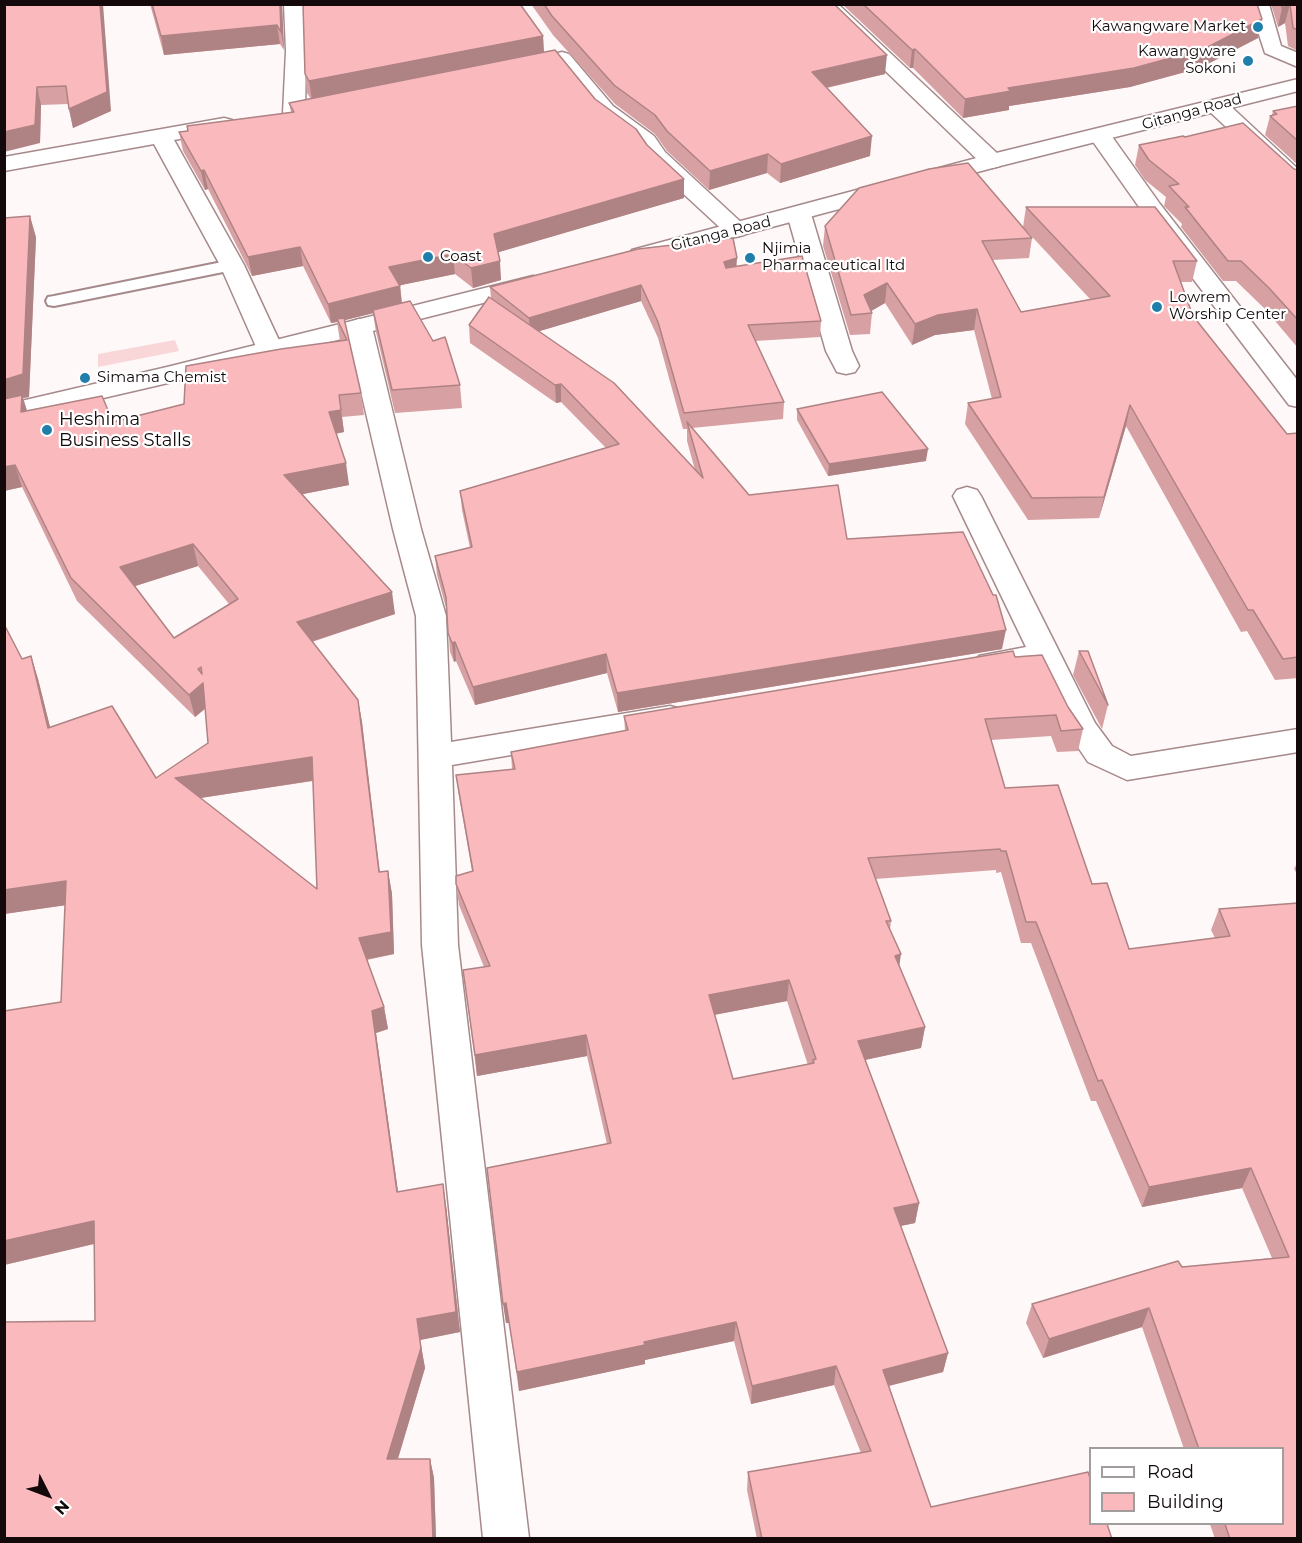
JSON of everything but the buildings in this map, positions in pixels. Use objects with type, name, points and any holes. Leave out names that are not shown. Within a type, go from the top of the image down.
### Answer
[{"type":"street","points":[[294,4],[296,51],[294,113]]},
{"type":"street","points":[[826,4],[992,161]]},
{"type":"street","points":[[1259,4],[1272,49],[1298,61]]},
{"type":"street","points":[[544,40],[562,58],[605,111],[646,141],[657,157],[736,230]]},
{"type":"street","points":[[496,73],[562,58]]},
{"type":"street","name":"Gitanga Road","points":[[623,259],[992,161],[1298,85]]},
{"type":"street","points":[[1217,106],[1298,182]]},
{"type":"street","points":[[272,117],[317,108]]},
{"type":"street","points":[[4,164],[250,121]]},
{"type":"street","points":[[161,136],[232,264],[270,350]]},
{"type":"street","points":[[1100,136],[1152,209],[1298,399]]},
{"type":"street","points":[[799,214],[839,351],[846,366]]},
{"type":"street","points":[[4,413],[270,350],[554,277]]},
{"type":"street","points":[[359,327],[407,529],[431,616],[440,945],[506,1539]]},
{"type":"street","points":[[967,496],[1090,742],[1100,754],[1127,768],[1298,740]]},
{"type":"street","points":[[963,668],[1045,654]]},
{"type":"street","points":[[435,756],[693,713]]},
{"type":"lane","points":[[54,301],[232,264]]},
{"type":"shaded area","points":[[175,340],[179,351],[98,367],[98,354]]},
{"type":"place","name":"Kawangware Market","points":[[1258,27]]},
{"type":"place","name":"Kawangware Sokoni","points":[[1248,61]]},
{"type":"place","name":"Coast","points":[[428,257]]},
{"type":"place","name":"Njimia Pharmaceutical ltd","points":[[750,258]]},
{"type":"place","name":"Lowrem Worship Center","points":[[1157,307]]},
{"type":"place","name":"Simama Chemist","points":[[85,378]]},
{"type":"place","name":"Heshima Business Stalls","points":[[47,430]]}]
